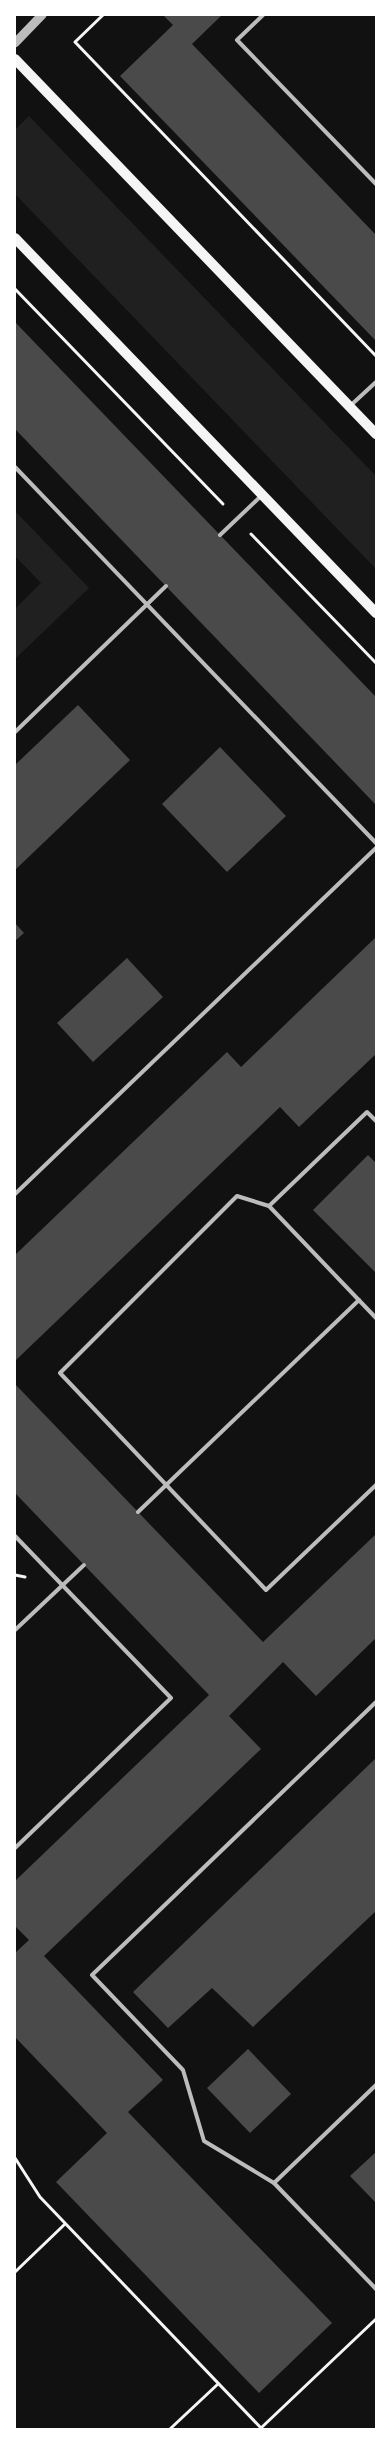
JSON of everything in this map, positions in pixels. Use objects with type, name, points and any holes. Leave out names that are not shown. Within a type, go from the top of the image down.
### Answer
[{"type":"main road","points":[[15,59],[376,434]]},
{"type":"main road","points":[[15,238],[376,613]]},
{"type":"street","points":[[15,43],[42,15]]},
{"type":"lane","points":[[262,15],[237,40],[376,184]]},
{"type":"lane","points":[[350,406],[376,382]]},
{"type":"lane","points":[[15,467],[376,843]]},
{"type":"lane","points":[[220,535],[262,494]]},
{"type":"lane","points":[[15,732],[166,586]]},
{"type":"lane","points":[[15,1194],[376,848]]},
{"type":"lane","points":[[268,1206],[367,1112],[376,1120]]},
{"type":"lane","points":[[376,1318],[268,1206],[237,1196],[60,1373],[266,1590],[376,1485]]},
{"type":"lane","points":[[138,1512],[359,1300]]},
{"type":"lane","points":[[15,1536],[171,1698],[15,1848]]},
{"type":"lane","points":[[15,1630],[84,1565]]},
{"type":"lane","points":[[376,1702],[92,1975],[183,2070],[204,2140],[274,2183],[376,2289]]},
{"type":"lane","points":[[274,2183],[376,2085]]},
{"type":"path","points":[[103,15],[75,42],[376,356]]},
{"type":"path","points":[[15,288],[376,663]]},
{"type":"path","points":[[15,2158],[40,2197],[261,2428],[376,2318]]},
{"type":"path","points":[[15,2272],[65,2224]]},
{"type":"path","points":[[170,2429],[218,2384]]},
{"type":"shaded area","points":[[29,116],[376,476],[376,569],[15,194],[15,130]]},
{"type":"shaded area","points":[[15,511],[89,588],[15,659],[15,609],[41,583],[15,556]]},
{"type":"building","points":[[163,15],[222,15],[192,44],[376,235],[376,341],[120,76],[173,25]]},
{"type":"building","points":[[15,322],[376,697],[376,805],[15,429]]},
{"type":"building","points":[[78,705],[130,760],[15,870],[15,765]]},
{"type":"building","points":[[220,747],[286,816],[227,872],[162,804]]},
{"type":"building","points":[[15,923],[24,933],[15,941]]},
{"type":"building","points":[[376,937],[376,1054],[299,1127],[280,1107],[15,1361],[15,1255],[227,1052],[241,1067]]},
{"type":"building","points":[[127,958],[163,997],[93,1062],[57,1023]]},
{"type":"building","points":[[368,1155],[376,1163],[376,1273],[313,1210]]},
{"type":"building","points":[[15,1384],[263,1642],[376,1534],[376,1638],[316,1696],[283,1662],[229,1716],[261,1749],[44,1956],[163,2080],[128,2112],[332,2323],[259,2393],[56,2182],[107,2133],[15,2037],[15,1953],[29,1940],[15,1926],[15,1881],[209,1695],[15,1493]]},
{"type":"building","points":[[376,1758],[376,1911],[253,2027],[212,1988],[168,2028],[133,1992]]},
{"type":"building","points":[[248,2049],[291,2094],[250,2133],[207,2088]]},
{"type":"building","points":[[376,2152],[376,2203],[350,2176]]}]
